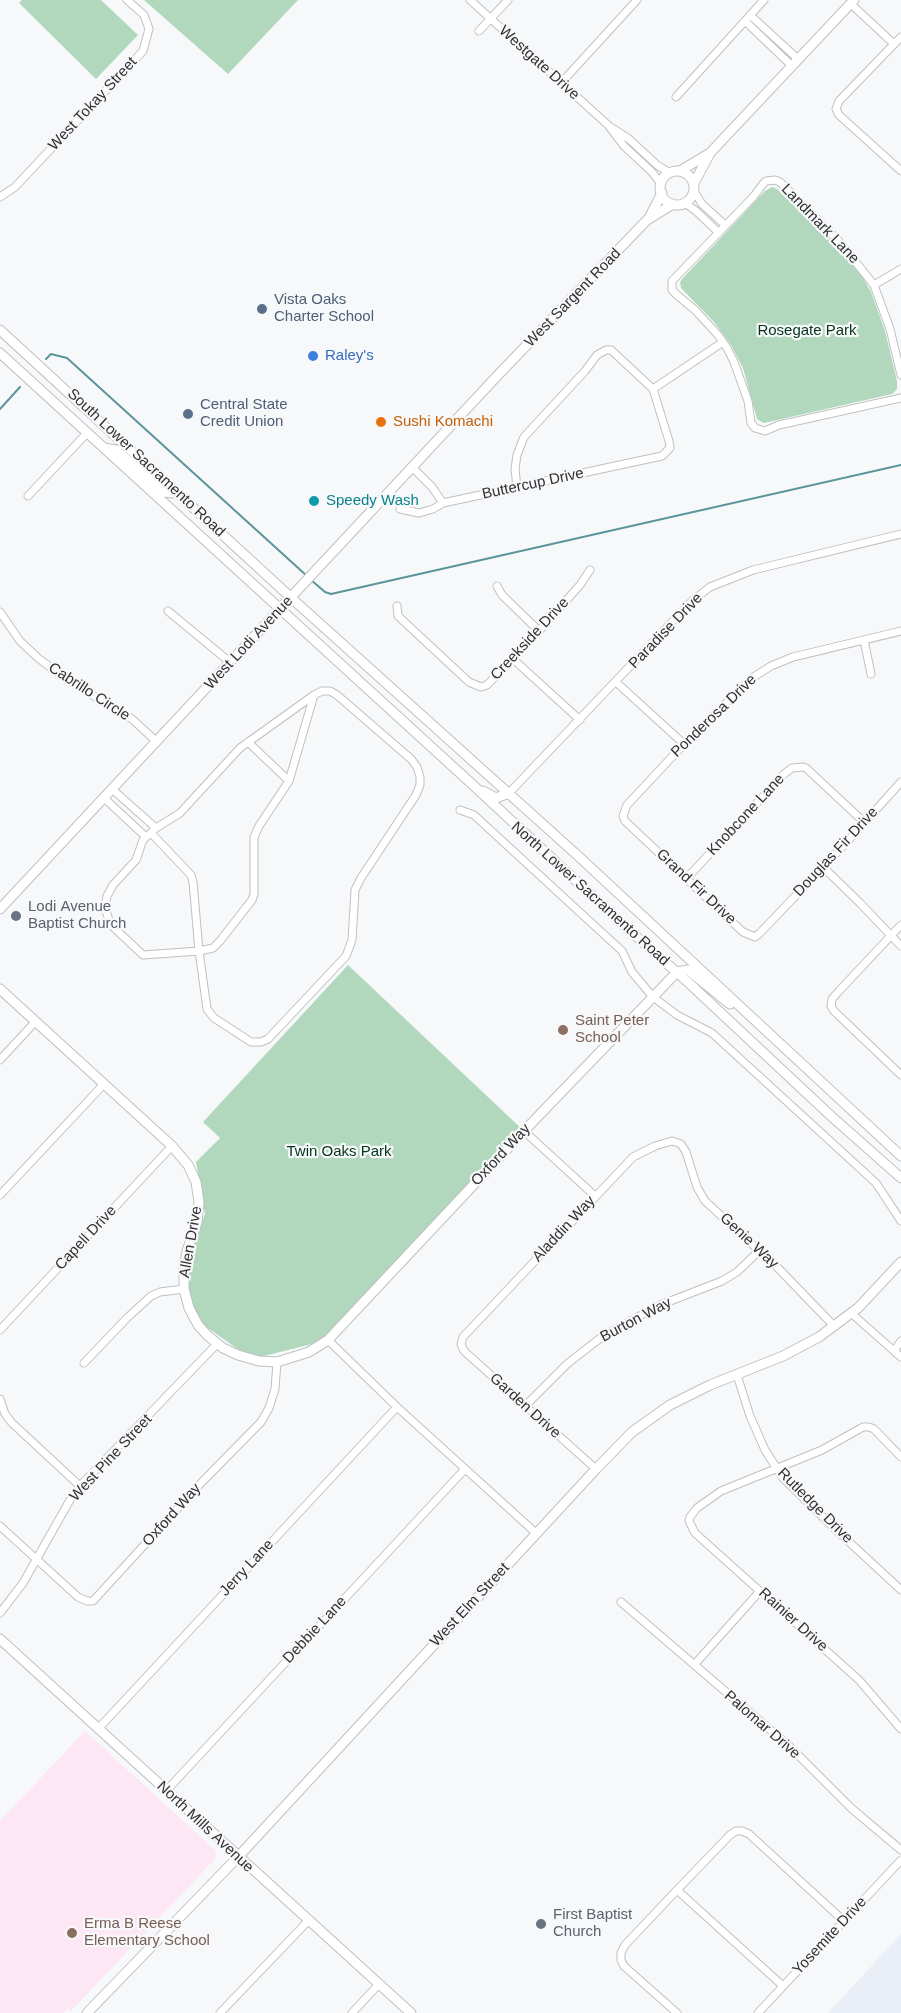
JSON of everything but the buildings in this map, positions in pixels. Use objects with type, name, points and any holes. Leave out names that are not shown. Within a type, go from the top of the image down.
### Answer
[{"type":"street","name":"West Tokay Street","points":[[0,197],[15,187],[142,51],[149,29],[144,15],[127,0]]},
{"type":"street","name":"Westgate Drive","points":[[470,0],[608,125],[670,173]]},
{"type":"street","points":[[479,32],[508,0]]},
{"type":"street","points":[[561,83],[637,0]]},
{"type":"street","points":[[676,97],[764,0]]},
{"type":"street","points":[[718,232],[696,210],[685,203],[668,202],[661,189],[670,173],[680,171],[710,153],[853,2],[894,44]]},
{"type":"street","points":[[747,18],[795,62]]},
{"type":"street","points":[[901,37],[839,101],[836,108],[839,114],[901,170]]},
{"type":"street","name":"Westgate Drive","points":[[608,125],[624,146],[652,172],[661,189]]},
{"type":"street","points":[[685,203],[692,196],[710,153]]},
{"type":"street","points":[[680,171],[689,175],[702,204],[725,225],[672,281],[671,285],[676,295],[695,310],[723,342],[734,362],[748,401],[751,423],[755,428],[765,431],[779,425],[901,398]]},
{"type":"street","name":"Landmark Lane","points":[[725,225],[763,184],[770,180],[780,182],[838,240],[874,285],[890,329],[901,375]]},
{"type":"street","name":"West Sargent Road","points":[[647,220],[661,189]]},
{"type":"street","name":"West Sargent Road","points":[[498,375],[647,220],[673,204]]},
{"type":"street","points":[[874,285],[901,269]]},
{"type":"street","name":"South Lower Sacramento Road","points":[[0,330],[291,597]]},
{"type":"street","points":[[517,487],[515,469],[517,455],[524,437],[597,355],[606,350],[616,353],[652,389],[723,342]]},
{"type":"street","name":"South Lower Sacramento Road","points":[[0,353],[280,609]]},
{"type":"street","name":"West Lodi Avenue","points":[[0,909],[498,375]]},
{"type":"street","name":"Buttercup Drive","points":[[400,509],[419,513],[434,509],[443,503],[657,457],[670,448],[652,389]]},
{"type":"street","points":[[28,496],[87,433]]},
{"type":"street","points":[[104,448],[117,450],[164,492],[172,493],[175,490]]},
{"type":"street","points":[[412,467],[432,487],[443,503]]},
{"type":"street","name":"Paradise Drive","points":[[509,793],[692,601],[710,587],[753,570],[901,534]]},
{"type":"street","name":"Creekside Drive","points":[[397,606],[398,616],[464,677],[477,687],[481,687],[487,685],[513,659],[580,585],[590,570]]},
{"type":"street","points":[[497,586],[502,595],[539,631]]},
{"type":"street","name":"North Lower Sacramento Road","points":[[291,597],[509,793],[901,1156]]},
{"type":"street","name":"North Lower Sacramento Road","points":[[280,609],[901,1178]]},
{"type":"street","points":[[168,610],[231,663]]},
{"type":"street","name":"Cabrillo Circle","points":[[0,612],[21,641],[38,658],[67,680],[132,719],[157,742]]},
{"type":"street","name":"Ponderosa Drive","points":[[624,819],[627,805],[684,744],[752,678],[771,666],[793,657],[901,631]]},
{"type":"street","points":[[864,640],[871,674]]},
{"type":"street","points":[[513,659],[579,720]]},
{"type":"street","points":[[616,682],[684,744]]},
{"type":"street","points":[[112,789],[151,833],[191,875],[193,882],[199,951],[207,1009],[214,1018],[251,1042],[268,1039],[346,956],[352,940],[355,890],[416,795],[420,785],[420,777],[411,759],[337,695],[330,691],[322,691],[314,695],[248,742],[180,813],[151,833],[143,840],[136,860],[113,885],[107,896],[105,907],[110,924],[143,955],[199,951],[213,948],[220,941],[252,900],[254,894],[254,837],[259,825],[290,781],[314,695]]},
{"type":"street","points":[[248,742],[290,781]]},
{"type":"street","name":"Knobcone Lane","points":[[687,878],[792,768],[802,766],[806,768],[864,822]]},
{"type":"street","name":"Douglas Fir Drive","points":[[771,922],[901,782]]},
{"type":"street","points":[[473,785],[496,798],[509,793]]},
{"type":"street","points":[[104,798],[151,833]]},
{"type":"street","points":[[460,810],[474,814],[622,951],[632,972],[653,998],[676,1015],[704,1027],[721,1040],[876,1183],[901,1221]]},
{"type":"street","name":"Grand Fir Drive","points":[[624,819],[750,936],[755,937],[771,922]]},
{"type":"street","points":[[823,867],[901,946]]},
{"type":"street","points":[[901,925],[838,991],[832,999],[831,1006],[901,1075]]},
{"type":"street","points":[[677,972],[688,970],[731,1005],[748,1013]]},
{"type":"street","name":"Oxford Way","points":[[328,1340],[677,972]]},
{"type":"street","name":"Allen Drive","points":[[0,989],[172,1146],[188,1165],[196,1182],[199,1202],[196,1222],[187,1251],[184,1289],[189,1308],[198,1325],[218,1344],[238,1355],[259,1361],[277,1362],[291,1359],[309,1353],[328,1340]]},
{"type":"street","points":[[0,1060],[36,1022]]},
{"type":"street","points":[[0,1195],[104,1084]]},
{"type":"street","points":[[524,1131],[595,1196]]},
{"type":"street","name":"Aladdin Way","points":[[462,1341],[463,1337],[633,1157],[655,1146],[672,1141],[681,1144]]},
{"type":"street","name":"Genie Way","points":[[681,1144],[702,1197],[808,1297],[834,1326]]},
{"type":"street","name":"Capell Drive","points":[[0,1330],[172,1146]]},
{"type":"street","name":"Burton Way","points":[[525,1406],[567,1364],[603,1336],[660,1305],[722,1281],[737,1272],[759,1251]]},
{"type":"street","name":"West Elm Street","points":[[87,2013],[238,1857],[596,1469],[633,1432],[670,1405],[800,1348],[851,1313],[901,1262]]},
{"type":"street","points":[[84,1363],[151,1296],[160,1292],[184,1289]]},
{"type":"street","points":[[851,1313],[901,1357]]},
{"type":"street","points":[[328,1340],[397,1407],[537,1534]]},
{"type":"street","name":"Garden Drive","points":[[462,1341],[460,1344],[464,1351],[596,1469]]},
{"type":"street","points":[[894,1351],[901,1341]]},
{"type":"street","name":"West Pine Street","points":[[0,1613],[23,1583],[80,1486],[218,1344]]},
{"type":"street","name":"Oxford Way","points":[[37,1558],[78,1597],[90,1601],[99,1596],[202,1482],[261,1422],[269,1408],[275,1389],[277,1362]]},
{"type":"street","name":"Rutledge Drive","points":[[737,1375],[750,1416],[776,1468],[796,1492],[901,1590]]},
{"type":"street","points":[[0,1399],[5,1414],[12,1423],[80,1486]]},
{"type":"street","name":"Jerry Lane","points":[[98,1729],[397,1407]]},
{"type":"street","points":[[776,1468],[822,1450],[863,1427],[869,1426],[901,1457]]},
{"type":"street","name":"Rainier Drive","points":[[776,1468],[721,1491],[693,1513],[689,1521],[695,1533],[859,1680],[901,1729]]},
{"type":"street","name":"Debbie Lane","points":[[166,1791],[465,1469]]},
{"type":"street","points":[[0,1526],[37,1558]]},
{"type":"street","points":[[694,1665],[760,1591]]},
{"type":"street","name":"Palomar Drive","points":[[621,1602],[788,1745],[851,1808],[901,1850]]},
{"type":"street","name":"North Mills Avenue","points":[[0,1640],[411,2013]]},
{"type":"street","points":[[677,2013],[624,1966],[621,1960],[623,1950],[677,1890],[736,1831],[746,1833],[844,1921]]},
{"type":"street","name":"Yosemite Drive","points":[[758,2013],[901,1860]]},
{"type":"street","points":[[677,1890],[783,1986]]},
{"type":"street","points":[[220,2013],[309,1920]]},
{"type":"street","points":[[352,2013],[379,1984]]},
{"type":"shaded area","name":"Erma B Reese Elementary School","points":[[85,1731],[216,1851],[215,1859],[71,2011],[68,2008],[63,2013],[0,2013],[0,1821]]},
{"type":"shaded area","points":[[901,1934],[901,2013],[828,2013]]},
{"type":"green space","points":[[22,0],[101,0],[138,35],[96,79],[19,3]]},
{"type":"green space","points":[[144,0],[298,0],[228,74]]},
{"type":"green space","name":"Rosegate Park","points":[[772,187],[832,239],[862,276],[871,292],[885,331],[897,381],[897,389],[892,394],[764,423],[760,421],[757,419],[743,368],[731,345],[714,322],[681,288],[680,282],[683,278],[765,191]]},
{"type":"green space","name":"Twin Oaks Park","points":[[348,965],[524,1131],[328,1340],[252,1359],[195,1319],[184,1268],[205,1214],[196,1162],[220,1138],[203,1122]]},
{"type":"waterway","points":[[46,359],[51,354],[67,358],[307,576]]},
{"type":"waterway","points":[[0,409],[20,387]]},
{"type":"waterway","points":[[311,580],[325,592],[331,594],[901,465]]},
{"type":"place","name":"Vista Oaks Charter School","points":[[262,309]]},
{"type":"place","name":"Raley's","points":[[313,356]]},
{"type":"place","name":"Central State Credit Union","points":[[188,414]]},
{"type":"place","name":"Sushi Komachi","points":[[381,422]]},
{"type":"place","name":"Speedy Wash","points":[[314,501]]},
{"type":"place","name":"Lodi Avenue Baptist Church","points":[[16,916]]},
{"type":"place","name":"Saint Peter School","points":[[563,1030]]},
{"type":"place","name":"First Baptist Church","points":[[541,1924]]},
{"type":"place","name":"Erma B Reese Elementary School","points":[[72,1933]]}]
